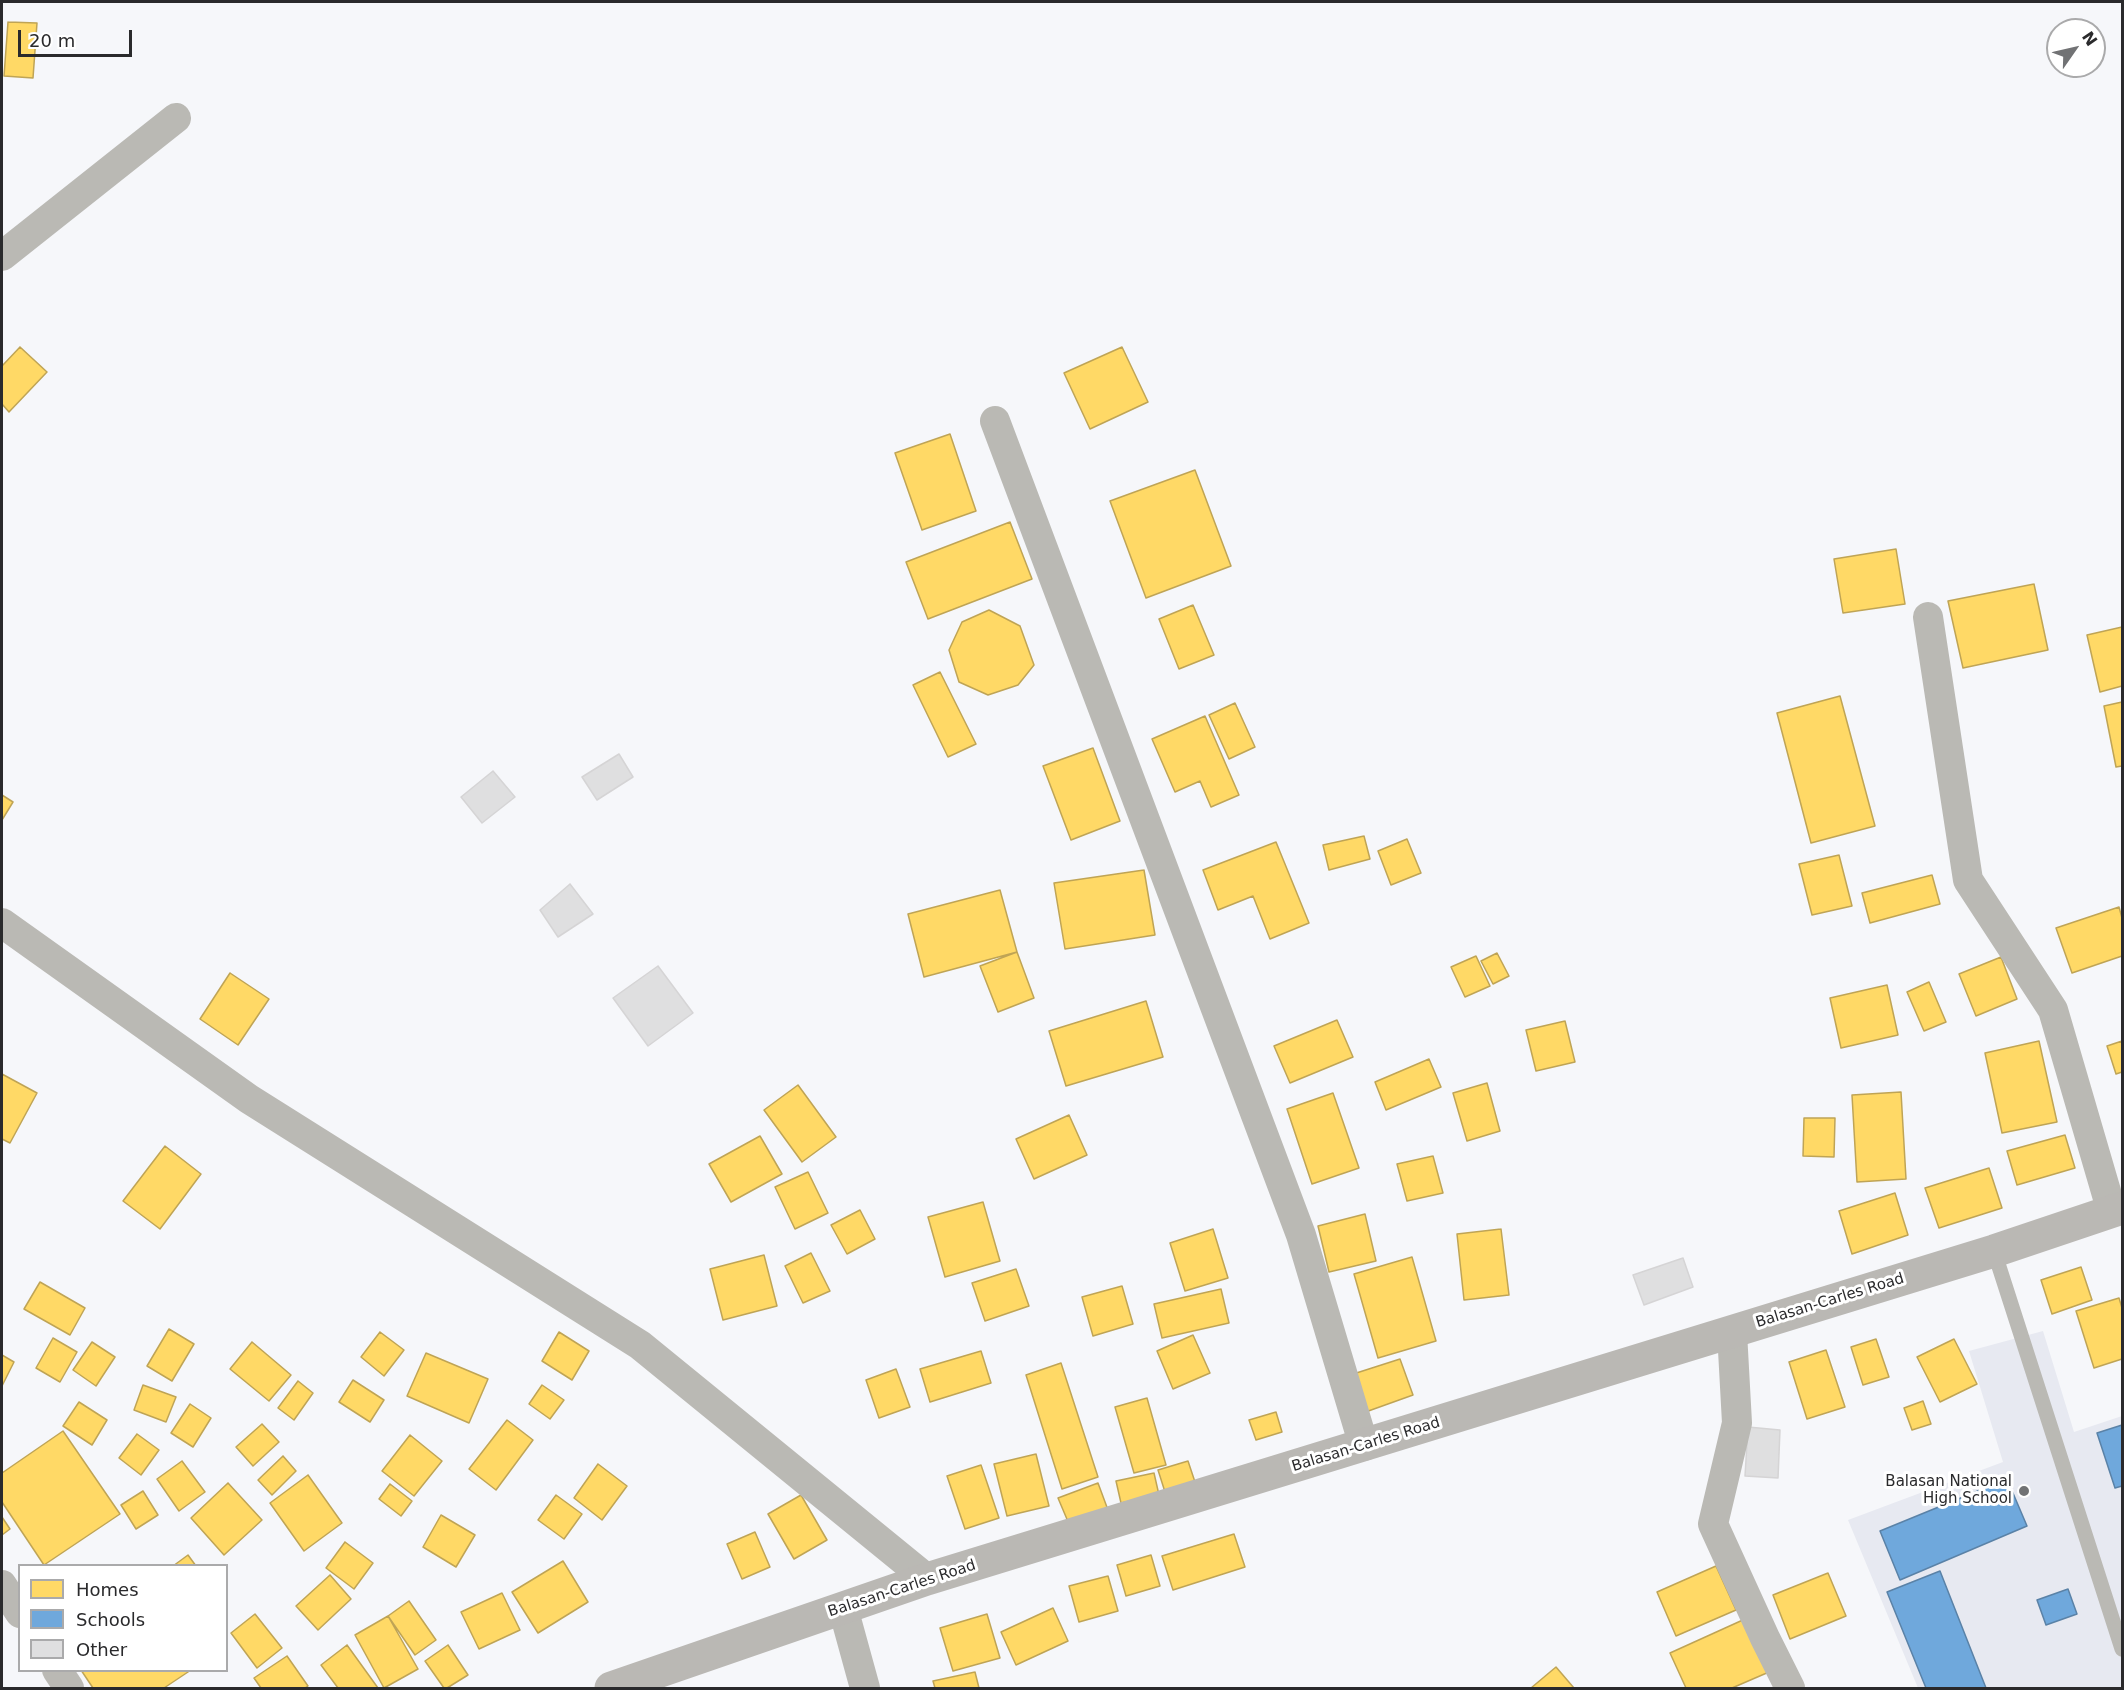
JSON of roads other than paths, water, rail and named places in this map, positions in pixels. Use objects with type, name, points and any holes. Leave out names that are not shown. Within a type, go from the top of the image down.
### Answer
[{"type":"main road","name":"Balasan-Carles Road","points":[[611,1689],[927,1579],[1994,1251],[2117,1210]]},
{"type":"street","points":[[2,256],[176,118]]},
{"type":"street","points":[[995,421],[1301,1234],[1364,1446]]},
{"type":"street","points":[[1928,617],[1968,880],[2053,1010],[2117,1210]]},
{"type":"street","points":[[2,923],[249,1099],[640,1345],[927,1579]]},
{"type":"street","points":[[1732,1332],[1737,1423],[1713,1524],[1790,1689]]},
{"type":"street","points":[[2,1585],[18,1610]]},
{"type":"street","points":[[843,1608],[865,1689]]},
{"type":"street","points":[[58,1672],[69,1689]]},
{"type":"lane","points":[[1994,1251],[2122,1648]]},
{"type":"place","name":"Balasan National High School","points":[[2024,1491]]}]
